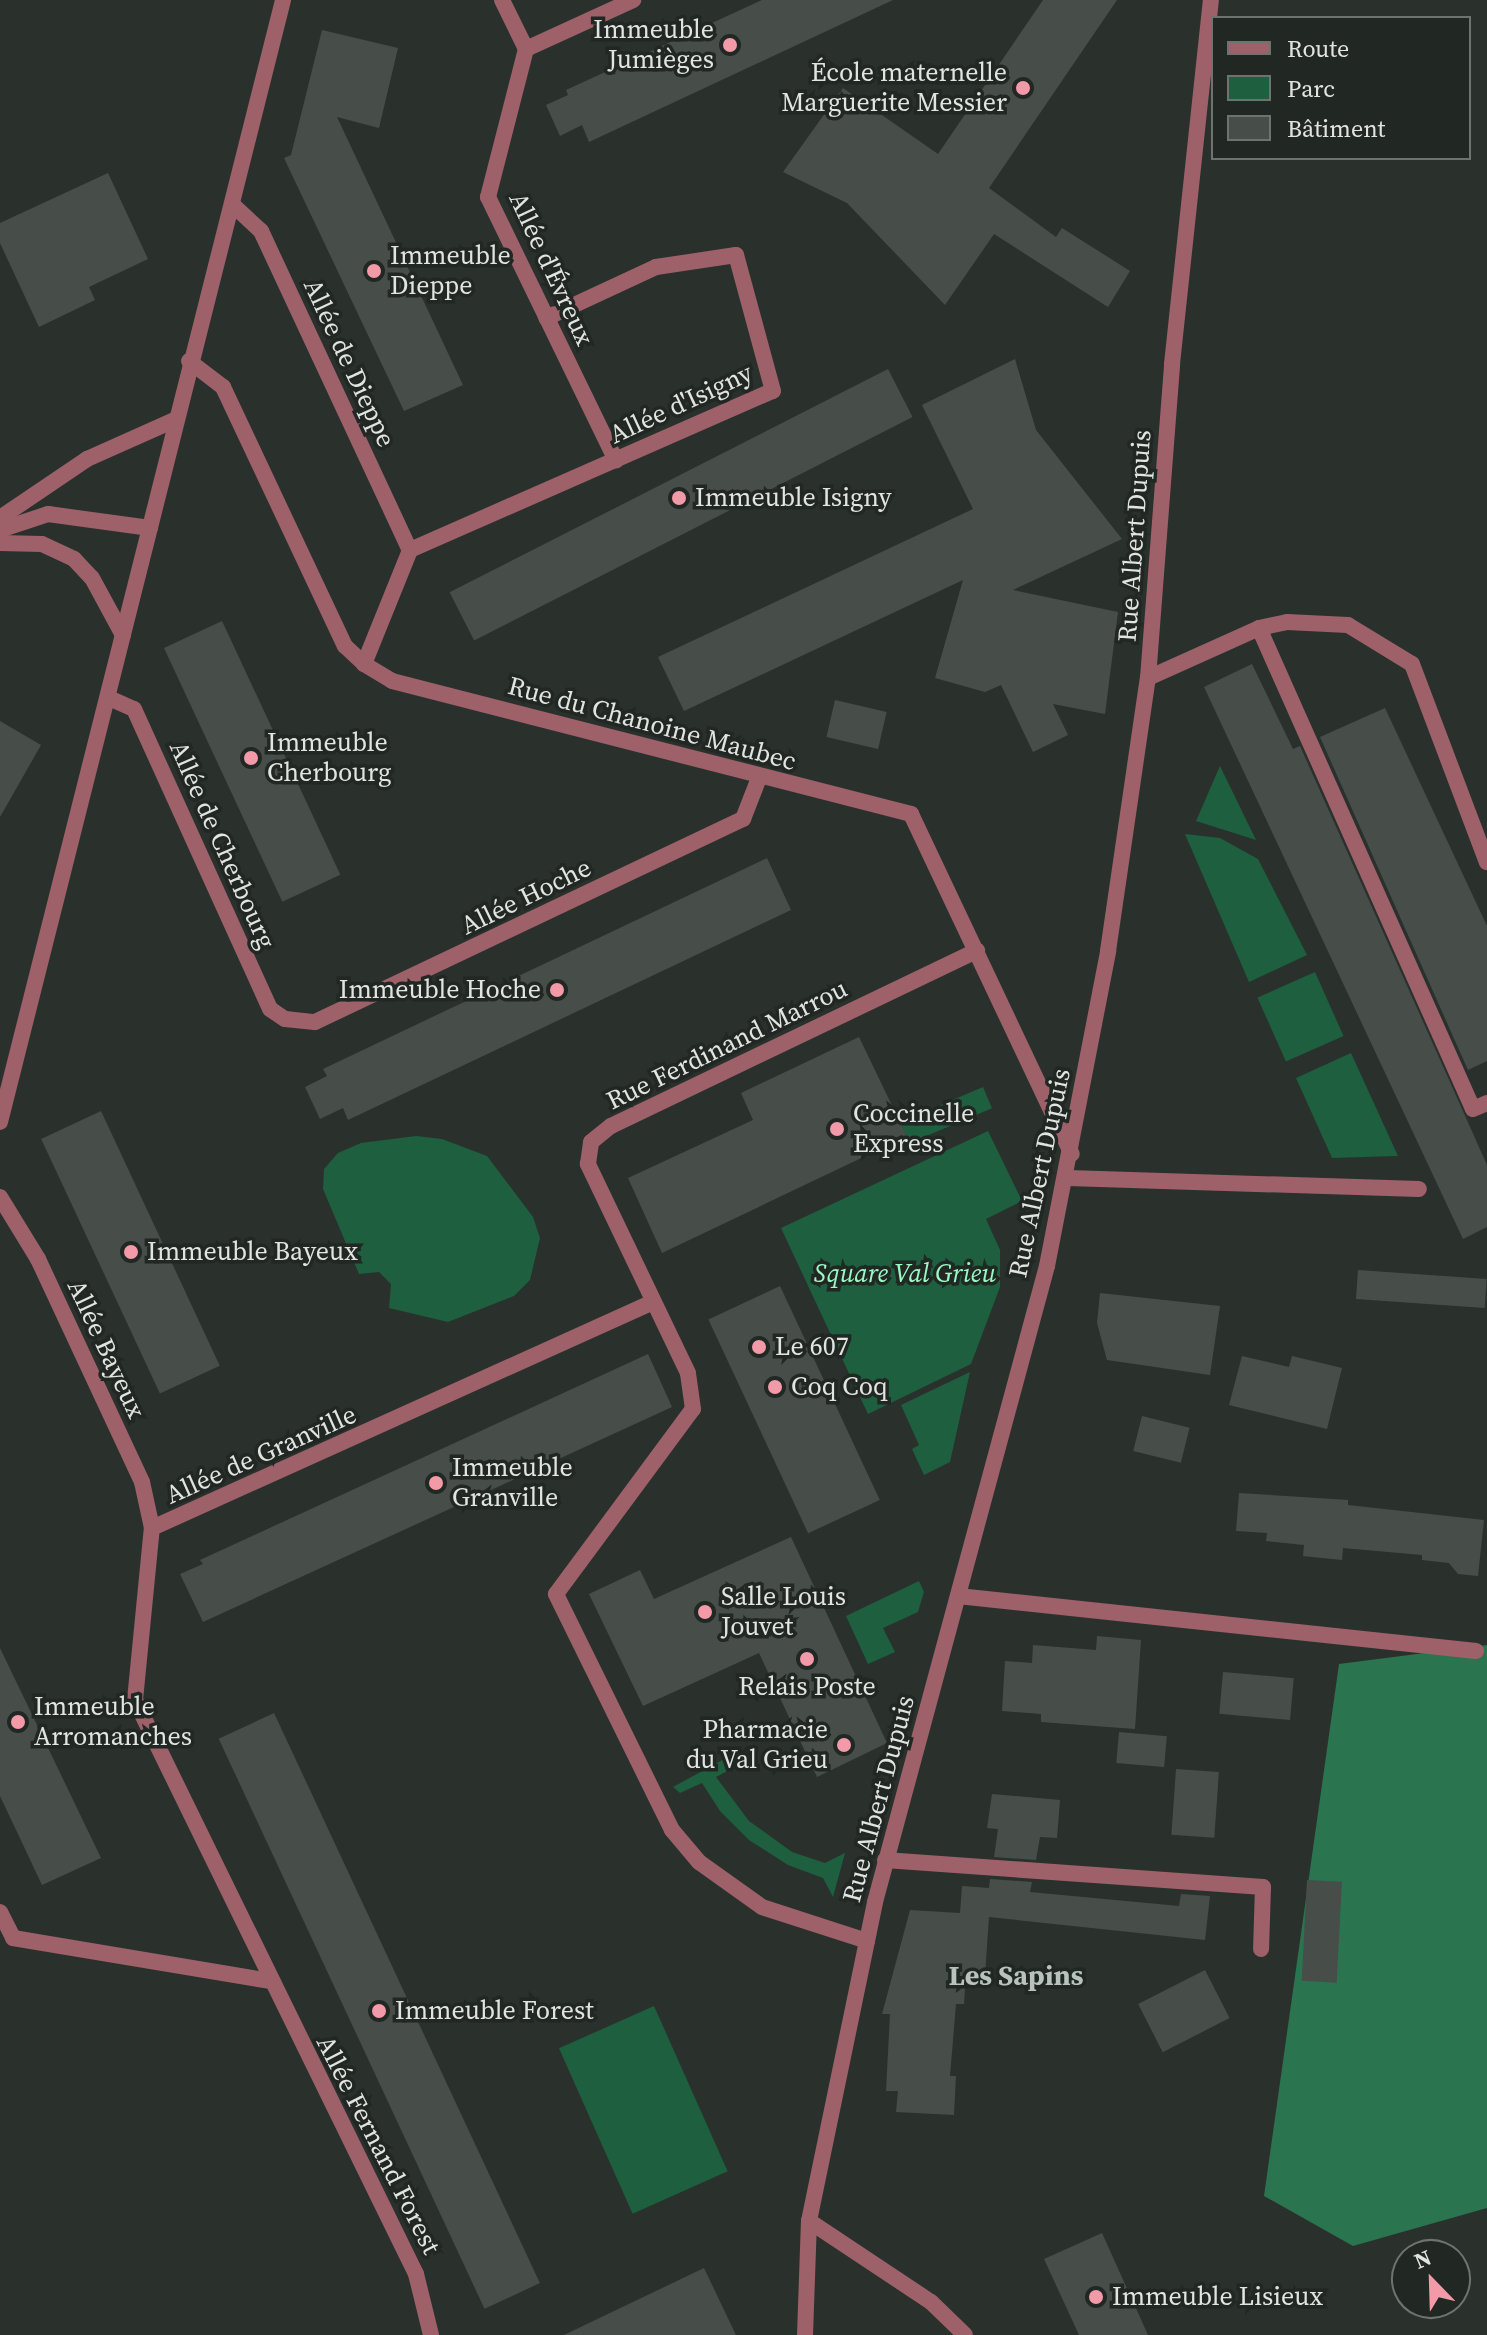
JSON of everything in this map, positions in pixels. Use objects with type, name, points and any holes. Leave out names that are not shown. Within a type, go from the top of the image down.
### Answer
[{"type":"street","points":[[0,1122],[50,911],[109,698],[189,361],[233,205],[283,0]]},
{"type":"street","points":[[502,0],[526,49],[633,0]]},
{"type":"street","name":"Rue Albert Dupuis","points":[[805,2335],[809,2221],[885,1860],[1068,1178],[1148,678],[1172,364],[1211,0]]},
{"type":"street","name":"Allée d'Évreux","points":[[526,49],[488,197],[616,461]]},
{"type":"street","name":"Allée de Dieppe","points":[[233,205],[261,231],[410,550]]},
{"type":"street","name":"Allée d'Isigny","points":[[410,550],[773,391],[736,255],[656,267],[546,318]]},
{"type":"street","name":"Rue du Chanoine Maubec","points":[[189,361],[223,387],[345,646],[364,664],[392,681],[759,778],[911,814],[1072,1154]]},
{"type":"street","points":[[0,518],[87,459],[177,419]]},
{"type":"street","points":[[0,530],[48,514],[150,528]]},
{"type":"street","points":[[0,543],[42,544],[74,559],[92,578],[123,635]]},
{"type":"street","points":[[364,664],[410,550]]},
{"type":"street","points":[[1148,678],[1259,628],[1287,622],[1348,625],[1412,664],[1487,862]]},
{"type":"street","points":[[1259,628],[1473,1109],[1487,1103]]},
{"type":"street","name":"Allée de Cherbourg","points":[[109,698],[134,709],[270,1009],[285,1019]]},
{"type":"street","name":"Allée Hoche","points":[[285,1019],[315,1022],[743,819],[759,778]]},
{"type":"street","name":"Rue Ferdinand Marrou","points":[[867,1941],[762,1907],[699,1862],[672,1830],[556,1594],[693,1409],[688,1373],[588,1164],[591,1142],[611,1126],[977,951]]},
{"type":"street","points":[[1068,1178],[1419,1189]]},
{"type":"street","name":"Allée Bayeux","points":[[0,1197],[38,1259],[142,1482],[152,1528]]},
{"type":"street","name":"Allée de Granville","points":[[269,1981],[135,1700],[152,1528],[653,1302]]},
{"type":"street","points":[[958,1596],[1476,1651]]},
{"type":"street","points":[[885,1860],[1263,1887],[1261,1949]]},
{"type":"street","points":[[0,1912],[13,1938],[269,1981]]},
{"type":"street","name":"Allée Fernand Forest","points":[[269,1981],[416,2274],[431,2335]]},
{"type":"street","points":[[809,2221],[931,2302],[965,2335]]},
{"type":"green space","points":[[1220,766],[1256,840],[1196,821]]},
{"type":"green space","points":[[1185,834],[1220,838],[1258,859],[1307,955],[1249,982]]},
{"type":"green space","points":[[1315,972],[1343,1036],[1286,1062],[1257,998]]},
{"type":"green space","points":[[1351,1053],[1398,1156],[1332,1158],[1296,1078]]},
{"type":"green space","points":[[983,1087],[992,1108],[909,1143],[900,1122]]},
{"type":"green space","name":"Square Val Grieu","points":[[988,1131],[1022,1201],[986,1219],[1000,1250],[1000,1287],[971,1364],[868,1414],[781,1228]]},
{"type":"green space","points":[[416,1136],[442,1139],[487,1156],[533,1217],[540,1238],[530,1280],[514,1296],[448,1322],[389,1308],[391,1284],[379,1272],[359,1274],[323,1189],[324,1169],[338,1153],[361,1143]]},
{"type":"green space","points":[[970,1372],[950,1462],[924,1475],[912,1449],[919,1445],[901,1405]]},
{"type":"green space","points":[[919,1581],[924,1592],[918,1612],[883,1628],[895,1652],[868,1664],[846,1616]]},
{"type":"green space","points":[[1487,1645],[1487,2208],[1353,2246],[1264,2196],[1339,1664]]},
{"type":"green space","points":[[739,1751],[746,1752],[746,1761],[716,1777],[749,1821],[792,1852],[825,1863],[845,1853],[833,1897],[823,1878],[788,1865],[749,1840],[720,1811],[702,1783],[680,1793],[673,1787]]},
{"type":"green space","points":[[654,2006],[728,2171],[633,2214],[559,2048]]},
{"type":"building","name":"Immeuble Jumièges","points":[[762,0],[893,0],[589,142],[582,125],[560,136],[546,105],[568,95],[566,90]]},
{"type":"building","points":[[1043,0],[1117,0],[989,188],[1056,237],[1062,228],[1130,271],[1108,307],[994,234],[945,305],[847,203],[783,172],[843,88],[938,154]]},
{"type":"building","name":"Immeuble Dieppe","points":[[322,30],[398,48],[379,128],[337,117],[463,385],[404,411],[284,158],[291,155]]},
{"type":"building","points":[[108,173],[148,259],[89,287],[95,300],[39,327],[0,243],[0,223]]},
{"type":"building","points":[[1015,359],[1036,430],[1122,539],[1013,590],[1118,612],[1105,714],[1053,704],[1068,735],[1033,752],[1001,685],[985,692],[935,678],[963,580],[684,711],[658,657],[973,509],[922,405]]},
{"type":"building","name":"Immeuble Isigny","points":[[888,369],[913,417],[474,640],[450,592]]},
{"type":"building","name":"Immeuble Cherbourg","points":[[222,621],[340,875],[282,902],[164,648]]},
{"type":"building","points":[[1252,664],[1293,749],[1300,746],[1487,1165],[1487,1227],[1463,1239],[1204,687]]},
{"type":"building","points":[[835,700],[887,712],[878,749],[826,737]]},
{"type":"building","points":[[1385,708],[1487,926],[1487,1061],[1468,1070],[1320,737]]},
{"type":"building","points":[[0,721],[41,745],[0,817]]},
{"type":"building","name":"Immeuble Hoche","points":[[767,858],[791,910],[348,1120],[343,1108],[320,1119],[305,1087],[327,1076],[323,1069]]},
{"type":"building","points":[[859,1037],[911,1145],[880,1159],[876,1151],[662,1253],[628,1178],[753,1120],[741,1093]]},
{"type":"building","name":"Immeuble Bayeux","points":[[101,1111],[220,1366],[160,1394],[41,1139]]},
{"type":"building","points":[[1358,1270],[1487,1279],[1485,1308],[1356,1299]]},
{"type":"building","points":[[780,1286],[880,1500],[808,1533],[708,1319]]},
{"type":"building","points":[[1100,1293],[1220,1306],[1210,1375],[1107,1360],[1097,1323]]},
{"type":"building","name":"Immeuble Granville","points":[[648,1354],[672,1407],[203,1622],[180,1574],[203,1564],[200,1560]]},
{"type":"building","points":[[1242,1356],[1289,1367],[1292,1356],[1342,1368],[1327,1429],[1229,1405]]},
{"type":"building","points":[[1142,1416],[1190,1428],[1181,1463],[1133,1451]]},
{"type":"building","points":[[1239,1493],[1348,1500],[1348,1505],[1484,1520],[1478,1576],[1458,1574],[1449,1563],[1422,1560],[1422,1555],[1343,1548],[1342,1560],[1303,1556],[1304,1545],[1266,1541],[1267,1533],[1236,1531]]},
{"type":"building","name":"Salle Louis Jouvet","points":[[791,1537],[887,1743],[817,1777],[759,1653],[643,1706],[589,1594],[640,1570],[654,1599]]},
{"type":"building","points":[[1097,1636],[1141,1640],[1135,1729],[1041,1722],[1041,1714],[1002,1711],[1005,1661],[1032,1663],[1033,1645],[1096,1650]]},
{"type":"building","name":"Immeuble Arromanches","points":[[0,1648],[101,1858],[42,1885],[0,1796]]},
{"type":"building","points":[[1223,1672],[1294,1678],[1290,1720],[1219,1714]]},
{"type":"building","name":"Immeuble Forest","points":[[274,1713],[540,2283],[485,2309],[219,1739]]},
{"type":"building","points":[[1119,1732],[1167,1736],[1164,1767],[1116,1763]]},
{"type":"building","points":[[1176,1769],[1219,1772],[1214,1838],[1171,1835]]},
{"type":"building","points":[[992,1794],[1060,1800],[1057,1838],[1040,1837],[1036,1860],[994,1857],[998,1829],[987,1828]]},
{"type":"building","points":[[990,1879],[1032,1882],[1030,1892],[1179,1906],[1181,1894],[1210,1896],[1205,1940],[989,1917],[985,1975],[966,1974],[964,2004],[956,2004],[950,2076],[956,2076],[954,2115],[896,2112],[898,2091],[886,2091],[890,2014],[882,2014],[910,1910],[960,1913],[962,1886],[989,1888]]},
{"type":"building","points":[[1307,1880],[1342,1882],[1337,1983],[1302,1981]]},
{"type":"building","points":[[1205,1970],[1230,2018],[1163,2052],[1138,2004]]},
{"type":"building","name":"Immeuble Lisieux","points":[[1102,2233],[1148,2335],[1079,2335],[1044,2259]]},
{"type":"building","points":[[704,2268],[736,2335],[564,2335]]},
{"type":"place","name":"Immeuble Jumièges","points":[[730,45]]},
{"type":"place","name":"École maternelle Marguerite Messier","points":[[1023,88]]},
{"type":"place","name":"Immeuble Dieppe","points":[[374,271]]},
{"type":"place","name":"Immeuble Isigny","points":[[679,498]]},
{"type":"place","name":"Immeuble Cherbourg","points":[[251,758]]},
{"type":"place","name":"Immeuble Hoche","points":[[557,990]]},
{"type":"place","name":"Coccinelle Express","points":[[837,1129]]},
{"type":"place","name":"Immeuble Bayeux","points":[[131,1252]]},
{"type":"place","name":"Le 607","points":[[759,1347]]},
{"type":"place","name":"Coq Coq","points":[[775,1387]]},
{"type":"place","name":"Immeuble Granville","points":[[436,1483]]},
{"type":"place","name":"Salle Louis Jouvet","points":[[705,1612]]},
{"type":"place","name":"Relais Poste","points":[[807,1659]]},
{"type":"place","name":"Immeuble Arromanches","points":[[18,1722]]},
{"type":"place","name":"Pharmacie du Val Grieu","points":[[844,1745]]},
{"type":"place","name":"Immeuble Forest","points":[[379,2011]]},
{"type":"place","name":"Immeuble Lisieux","points":[[1096,2297]]},
{"type":"district","name":"Les Sapins","points":[[1016,1975]]}]
